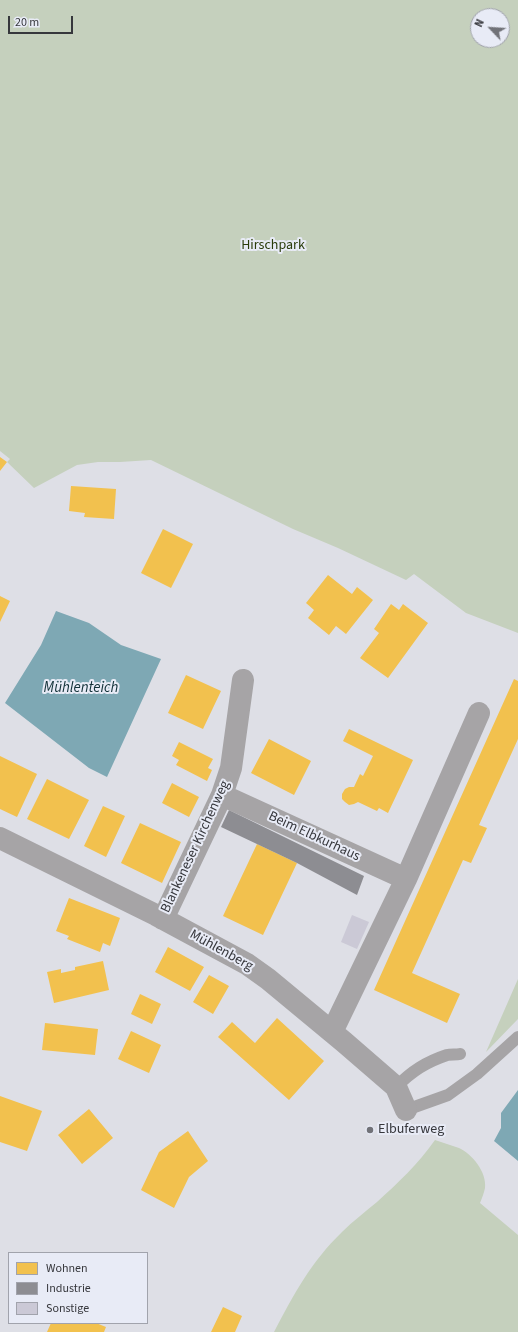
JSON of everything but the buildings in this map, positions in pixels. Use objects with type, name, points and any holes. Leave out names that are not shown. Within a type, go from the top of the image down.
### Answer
[{"type":"street","name":"Blankeneser Kirchenweg","points":[[163,919],[222,795],[231,768],[243,680]]},
{"type":"street","points":[[332,1032],[406,879],[479,713]]},
{"type":"street","name":"Beim Elbkurhaus","points":[[222,795],[406,879]]},
{"type":"street","name":"Mühlenberg","points":[[0,838],[163,919],[247,964],[268,979],[396,1087],[406,1110]]},
{"type":"lane","points":[[406,1110],[448,1095],[459,1088],[518,1038]]},
{"type":"lane","points":[[396,1087],[410,1073],[418,1068],[447,1055],[460,1054]]},
{"type":"green space","name":"Hirschpark","points":[[0,0],[518,0],[518,633],[466,613],[414,574],[406,580],[293,529],[151,460],[98,462],[77,465],[34,488],[7,462],[10,459],[0,451]]},
{"type":"green space","points":[[518,979],[518,1019],[486,1052]]},
{"type":"green space","points":[[435,1140],[459,1148],[478,1164],[484,1176],[485,1182],[485,1190],[480,1203],[518,1235],[518,1332],[274,1332],[304,1279],[331,1243],[400,1180],[422,1157]]},
{"type":"water","name":"Mühlenteich","points":[[56,611],[89,623],[121,645],[161,659],[107,777],[89,768],[5,703],[41,645]]},
{"type":"water","points":[[518,1090],[518,1161],[494,1141],[501,1128],[501,1113]]},
{"type":"place","name":"Elbuferweg","points":[[370,1130]]}]
